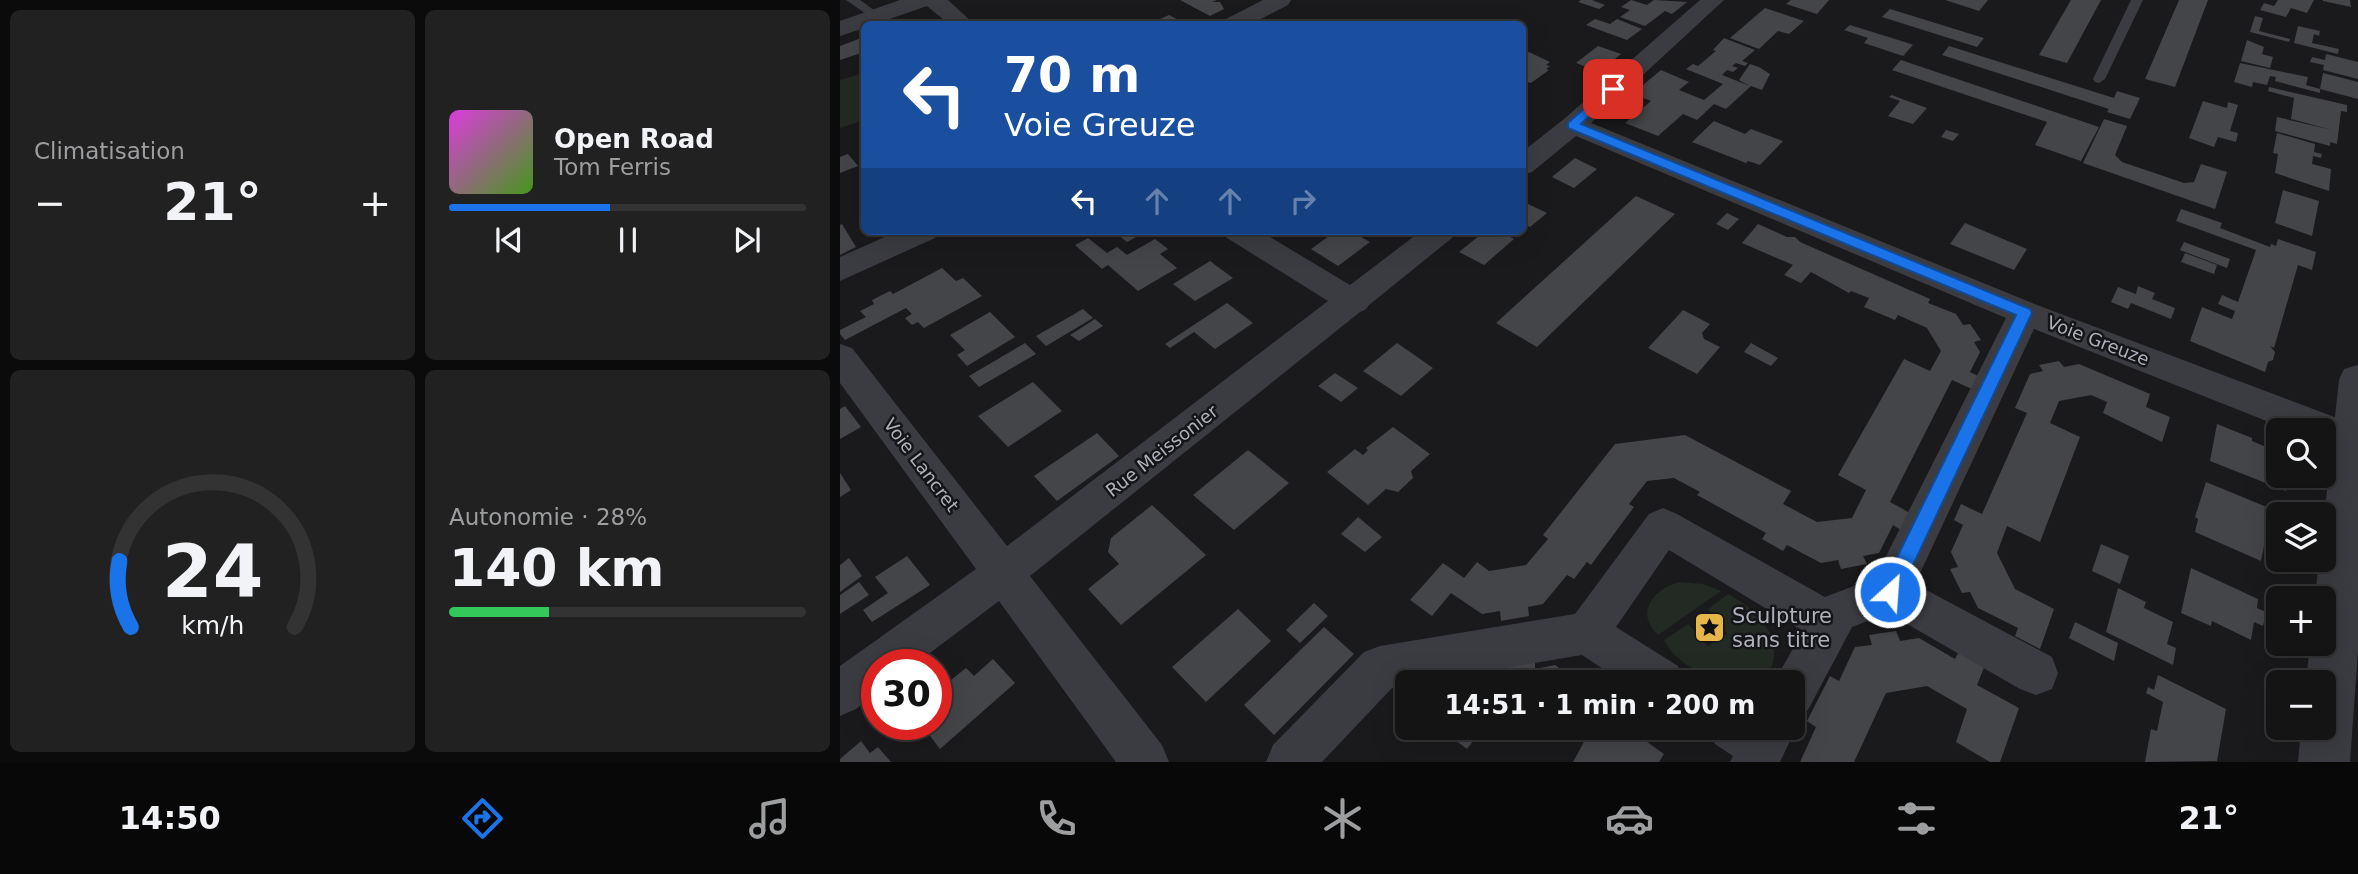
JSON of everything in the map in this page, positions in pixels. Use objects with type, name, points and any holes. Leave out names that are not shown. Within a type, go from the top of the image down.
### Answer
[{"type":"street","points":[[862,21],[922,0]]},
{"type":"street","points":[[934,0],[958,21]]},
{"type":"street","points":[[1240,21],[1280,0]]},
{"type":"street","points":[[1526,163],[1573,125],[1713,0]]},
{"type":"street","points":[[840,29],[861,21]]},
{"type":"street","name":"Voie Greuze","points":[[1573,125],[2025,313],[2355,441]]},
{"type":"street","points":[[840,270],[915,235]]},
{"type":"street","points":[[1245,235],[1354,302]]},
{"type":"street","name":"Rue Meissonier","points":[[899,649],[1002,574],[1354,302],[1436,235]]},
{"type":"street","points":[[1805,671],[1837,613],[1890,592],[2025,313]]},
{"type":"street","name":"Voie Lancret","points":[[840,357],[1146,762]]},
{"type":"street","points":[[2324,762],[2355,441],[2358,380]]},
{"type":"street","points":[[1587,633],[1663,526],[1831,624]]},
{"type":"street","points":[[1890,592],[2036,673]]},
{"type":"street","points":[[1290,762],[1380,668],[1587,633],[1644,670]]},
{"type":"street","name":"Rue Meissonier","points":[[840,693],[861,677]]},
{"type":"lane","points":[[852,0],[876,16]]},
{"type":"lane","points":[[2099,79],[2137,0]]},
{"type":"shaded area","points":[[861,74],[861,121],[840,128],[840,80]]},
{"type":"shaded area","points":[[1679,582],[1703,584],[1721,591],[1658,635],[1648,618],[1650,602],[1662,590]]},
{"type":"shaded area","points":[[1728,594],[1756,614],[1770,633],[1774,654],[1772,666],[1767,670],[1695,670],[1678,658],[1664,640],[1688,624],[1708,646],[1727,634],[1708,609]]},
{"type":"building","points":[[1180,0],[1217,0],[1212,2],[1220,2],[1224,9],[1210,16]]},
{"type":"building","points":[[1592,0],[1605,5],[1599,9],[1578,2]]},
{"type":"building","points":[[1631,0],[1647,5],[1654,0],[1687,2],[1672,14],[1665,11],[1645,26],[1620,17],[1630,10],[1621,7]]},
{"type":"building","points":[[1791,0],[1829,0],[1817,14],[1786,4]]},
{"type":"building","points":[[1945,0],[1988,0],[1979,11]]},
{"type":"building","points":[[2071,0],[2101,0],[2067,63],[2039,55]]},
{"type":"building","points":[[2179,0],[2208,0],[2175,87],[2145,79]]},
{"type":"building","points":[[2278,0],[2314,0],[2307,13],[2291,8],[2286,17],[2260,10],[2264,3],[2274,6]]},
{"type":"building","points":[[2350,0],[2351,7],[2323,1]]},
{"type":"building","points":[[1765,8],[1804,21],[1789,34],[1778,31],[1759,49],[1730,38]]},
{"type":"building","points":[[1890,9],[1984,38],[1977,47],[1882,17]]},
{"type":"building","points":[[1169,15],[1180,21],[1155,21]]},
{"type":"building","points":[[2255,16],[2263,18],[2259,31],[2290,39],[2289,42],[2250,32]]},
{"type":"building","points":[[1595,19],[1610,24],[1617,19],[1642,29],[1627,40],[1586,25]]},
{"type":"building","points":[[1850,25],[1913,45],[1903,56],[1864,43],[1868,38],[1844,30]]},
{"type":"building","points":[[2298,26],[2320,31],[2319,36],[2314,34],[2312,43],[2339,49],[2338,54],[2294,43]]},
{"type":"building","points":[[861,38],[861,53],[840,60],[840,46]]},
{"type":"building","points":[[1724,38],[1755,50],[1742,61],[1748,63],[1745,66],[1736,63],[1732,66],[1738,68],[1733,72],[1727,70],[1722,75],[1750,86],[1739,80],[1750,64],[1759,67],[1770,74],[1762,90],[1751,86],[1726,109],[1714,104],[1697,120],[1683,114],[1658,136],[1625,123],[1651,101],[1632,94],[1661,70],[1689,82],[1679,90],[1704,100],[1723,84],[1686,69],[1693,64],[1698,66],[1716,51],[1713,50]]},
{"type":"building","points":[[2247,40],[2264,47],[2262,54],[2273,57],[2270,68],[2241,61]]},
{"type":"building","points":[[1598,46],[1621,54],[1599,72],[1576,63]]},
{"type":"building","points":[[1949,46],[2114,98],[2117,91],[2140,98],[2130,119],[2107,112],[2109,109],[1942,55]]},
{"type":"building","points":[[1529,52],[1550,62],[1546,65],[1550,66],[1546,69],[1549,70],[1531,83],[1526,81],[1526,54]]},
{"type":"building","points":[[2326,54],[2358,62],[2358,79],[2323,70],[2324,65],[2310,62],[2312,57],[2325,60]]},
{"type":"building","points":[[1901,60],[2099,127],[2081,161],[2035,145],[2047,122],[1892,70]]},
{"type":"building","points":[[2240,63],[2308,77],[2306,85],[2320,89],[2320,93],[2275,81],[2276,77],[2270,76],[2267,85],[2253,82],[2252,87],[2234,82]]},
{"type":"building","points":[[2323,73],[2358,82],[2358,99],[2320,89]]},
{"type":"building","points":[[2269,87],[2347,105],[2347,112],[2341,111],[2337,144],[2330,142],[2330,146],[2275,131],[2277,117],[2332,130],[2291,119],[2294,98],[2268,91]]},
{"type":"building","points":[[1892,95],[1927,108],[1913,124],[1888,116],[1900,101],[1889,97]]},
{"type":"building","points":[[2203,101],[2227,108],[2228,102],[2238,105],[2230,131],[2238,133],[2236,142],[2218,137],[2214,147],[2189,138]]},
{"type":"building","points":[[2104,119],[2127,126],[2115,155],[2122,162],[2184,183],[2194,182],[2201,164],[2227,172],[2215,209],[2083,163]]},
{"type":"building","points":[[1714,121],[1745,134],[1751,129],[1783,141],[1760,165],[1748,161],[1746,163],[1692,142]]},
{"type":"building","points":[[1946,130],[1959,134],[1953,141],[1941,137]]},
{"type":"building","points":[[2277,133],[2315,144],[2314,152],[2322,154],[2321,158],[2313,156],[2312,164],[2331,169],[2329,191],[2275,173],[2278,154],[2273,153]]},
{"type":"building","points":[[848,154],[858,166],[840,173],[840,157]]},
{"type":"building","points":[[1575,158],[1597,169],[1574,188],[1552,177]]},
{"type":"building","points":[[2283,190],[2319,201],[2312,236],[2275,223]]},
{"type":"building","points":[[1636,196],[1675,214],[1537,347],[1496,323]]},
{"type":"building","points":[[1526,203],[1547,213],[1530,227],[1526,225]]},
{"type":"building","points":[[2181,209],[2222,223],[2220,228],[2270,247],[2271,244],[2276,246],[2278,239],[2316,252],[2312,270],[2298,265],[2274,348],[2270,346],[2275,352],[2273,360],[2268,362],[2265,372],[2190,341],[2202,307],[2232,319],[2235,311],[2218,304],[2222,295],[2238,302],[2256,250],[2176,221]]},
{"type":"building","points":[[1727,213],[1739,219],[1728,230],[1716,224]]},
{"type":"building","points":[[1965,223],[2027,249],[2014,270],[1950,244]]},
{"type":"building","points":[[842,224],[856,247],[840,255],[840,225]]},
{"type":"building","points":[[1758,224],[1787,237],[1795,237],[1800,242],[1930,299],[1928,303],[1956,314],[1963,325],[1970,324],[1981,340],[1974,342],[1980,352],[1970,372],[1978,376],[1972,389],[1952,380],[1890,502],[1910,513],[1901,530],[1893,525],[1879,553],[1863,556],[1867,564],[1841,569],[1838,560],[1821,563],[1787,545],[1783,551],[1762,539],[1766,533],[1697,495],[1700,492],[1674,478],[1647,481],[1629,504],[1634,507],[1591,565],[1587,562],[1574,579],[1567,575],[1543,604],[1528,607],[1529,616],[1501,621],[1500,611],[1482,614],[1451,593],[1432,616],[1410,600],[1443,563],[1464,578],[1477,562],[1489,571],[1526,565],[1548,539],[1543,535],[1615,444],[1685,435],[1791,491],[1783,504],[1817,522],[1852,518],[1866,490],[1838,475],[1904,359],[1930,371],[1941,351],[1927,328],[1898,315],[1895,320],[1864,307],[1872,293],[1869,298],[1851,291],[1849,293],[1811,272],[1801,283],[1784,275],[1793,265],[1742,243]]},
{"type":"building","points":[[1118,235],[1140,235],[1127,242]]},
{"type":"building","points":[[1330,235],[1357,235],[1370,242],[1338,266],[1311,249]]},
{"type":"building","points":[[1480,235],[1506,235],[1514,239],[1484,265],[1459,252]]},
{"type":"building","points":[[1088,238],[1107,253],[1117,247],[1127,255],[1155,239],[1168,249],[1160,254],[1177,268],[1138,291],[1108,265],[1102,269],[1075,245]]},
{"type":"building","points":[[2184,242],[2230,259],[2227,268],[2180,250]]},
{"type":"building","points":[[2185,253],[2217,265],[2214,274],[2181,262]]},
{"type":"building","points":[[1210,261],[1233,278],[1195,301],[1173,284]]},
{"type":"building","points":[[942,268],[956,281],[963,278],[982,296],[924,328],[918,322],[912,325],[905,318],[912,314],[906,308],[845,340],[840,334],[840,330],[866,317],[860,311],[874,304],[872,300],[890,291],[893,294]]},
{"type":"building","points":[[2138,286],[2155,293],[2152,299],[2175,308],[2171,319],[2131,303],[2128,309],[2111,302],[2118,287],[2136,294]]},
{"type":"building","points":[[1227,303],[1253,323],[1215,349],[1194,332],[1170,348],[1165,344]]},
{"type":"building","points":[[1083,309],[1093,318],[1046,346],[1036,336]]},
{"type":"building","points":[[1683,310],[1710,324],[1702,333],[1704,339],[1720,347],[1697,374],[1648,348]]},
{"type":"building","points":[[990,312],[1015,337],[967,366],[957,355],[965,350],[950,335]]},
{"type":"building","points":[[1095,319],[1103,326],[1079,341],[1070,335]]},
{"type":"building","points":[[1025,343],[1036,354],[979,387],[969,376]]},
{"type":"building","points":[[1397,343],[1433,368],[1401,396],[1363,371]]},
{"type":"building","points":[[1751,343],[1778,358],[1771,366],[1744,352]]},
{"type":"building","points":[[2059,361],[2064,367],[2079,364],[2150,394],[2146,407],[2170,417],[2162,442],[2103,413],[2107,402],[2091,395],[2059,401],[2050,423],[2080,437],[2040,542],[2007,526],[1997,553],[2015,589],[2054,609],[2040,649],[2015,636],[2018,628],[1978,608],[1970,592],[1962,593],[1950,569],[1958,567],[1951,552],[1963,525],[1954,520],[1961,504],[1982,514],[2027,413],[2015,408],[2030,374],[2043,371],[2039,365]]},
{"type":"building","points":[[1335,373],[1358,388],[1341,402],[1318,386]]},
{"type":"building","points":[[1033,382],[1062,411],[1008,447],[978,416]]},
{"type":"building","points":[[845,406],[861,427],[840,439],[840,409]]},
{"type":"building","points":[[2217,424],[2252,438],[2252,441],[2266,447],[2266,483],[2210,461]]},
{"type":"building","points":[[1393,427],[1430,454],[1411,471],[1413,478],[1398,492],[1386,489],[1368,505],[1327,472],[1355,449],[1363,455],[1368,450],[1366,448]]},
{"type":"building","points":[[1097,433],[1119,456],[1057,501],[1034,476]]},
{"type":"building","points":[[1248,450],[1289,483],[1234,530],[1193,495]]},
{"type":"building","points":[[840,473],[851,490],[840,497]]},
{"type":"building","points":[[2206,482],[2266,507],[2266,547],[2264,546],[2261,561],[2195,532],[2198,519],[2195,517]]},
{"type":"building","points":[[1152,505],[1206,555],[1121,625],[1088,589],[1119,564],[1108,552],[1111,538]]},
{"type":"building","points":[[1358,517],[1382,537],[1365,552],[1341,534]]},
{"type":"building","points":[[2101,544],[2129,556],[2120,584],[2092,571]]},
{"type":"building","points":[[907,556],[930,585],[872,622],[863,610],[888,593],[875,577]]},
{"type":"building","points":[[849,558],[862,576],[840,592],[840,565]]},
{"type":"building","points":[[2191,568],[2258,599],[2257,608],[2266,612],[2263,626],[2254,622],[2251,640],[2212,621],[2211,626],[2181,613]]},
{"type":"building","points":[[859,582],[869,595],[840,614],[840,595]]},
{"type":"building","points":[[2118,588],[2146,602],[2144,608],[2173,622],[2167,644],[2176,648],[2173,665],[2106,632]]},
{"type":"building","points":[[1314,603],[1328,616],[1300,643],[1286,630]]},
{"type":"building","points":[[1238,609],[1271,641],[1206,702],[1172,667]]},
{"type":"building","points":[[2075,622],[2118,643],[2114,661],[2069,638]]},
{"type":"building","points":[[1324,627],[1354,654],[1274,735],[1244,705]]},
{"type":"building","points":[[1896,631],[1900,641],[1919,638],[1955,659],[1959,651],[1985,665],[1977,685],[2019,708],[2000,762],[1990,762],[1956,742],[1967,709],[1927,686],[1886,693],[1854,762],[1800,762],[1816,727],[1807,721],[1830,676],[1839,681],[1855,647],[1872,645],[1869,635]]},
{"type":"building","points":[[1535,658],[1535,669],[1555,665],[1562,670],[1508,670],[1507,663]]},
{"type":"building","points":[[993,659],[1015,683],[952,738],[952,679],[966,668],[974,676]]},
{"type":"building","points":[[2158,675],[2226,709],[2217,761],[2145,762],[2151,729],[2157,731],[2163,702],[2146,693],[2148,687],[2154,690]]},
{"type":"building","points":[[933,740],[950,740],[940,749]]},
{"type":"building","points":[[1455,740],[1474,740],[1467,749]]},
{"type":"building","points":[[1585,740],[1644,740],[1664,754],[1659,762],[1573,762]]},
{"type":"building","points":[[861,741],[870,753],[878,747],[891,762],[840,762],[840,759]]},
{"type":"place","name":"Sculpture sans titre","points":[[1709,628]]},
{"type":"route","points":[[1613,89],[1573,125],[2025,313],[1890,592]]}]
